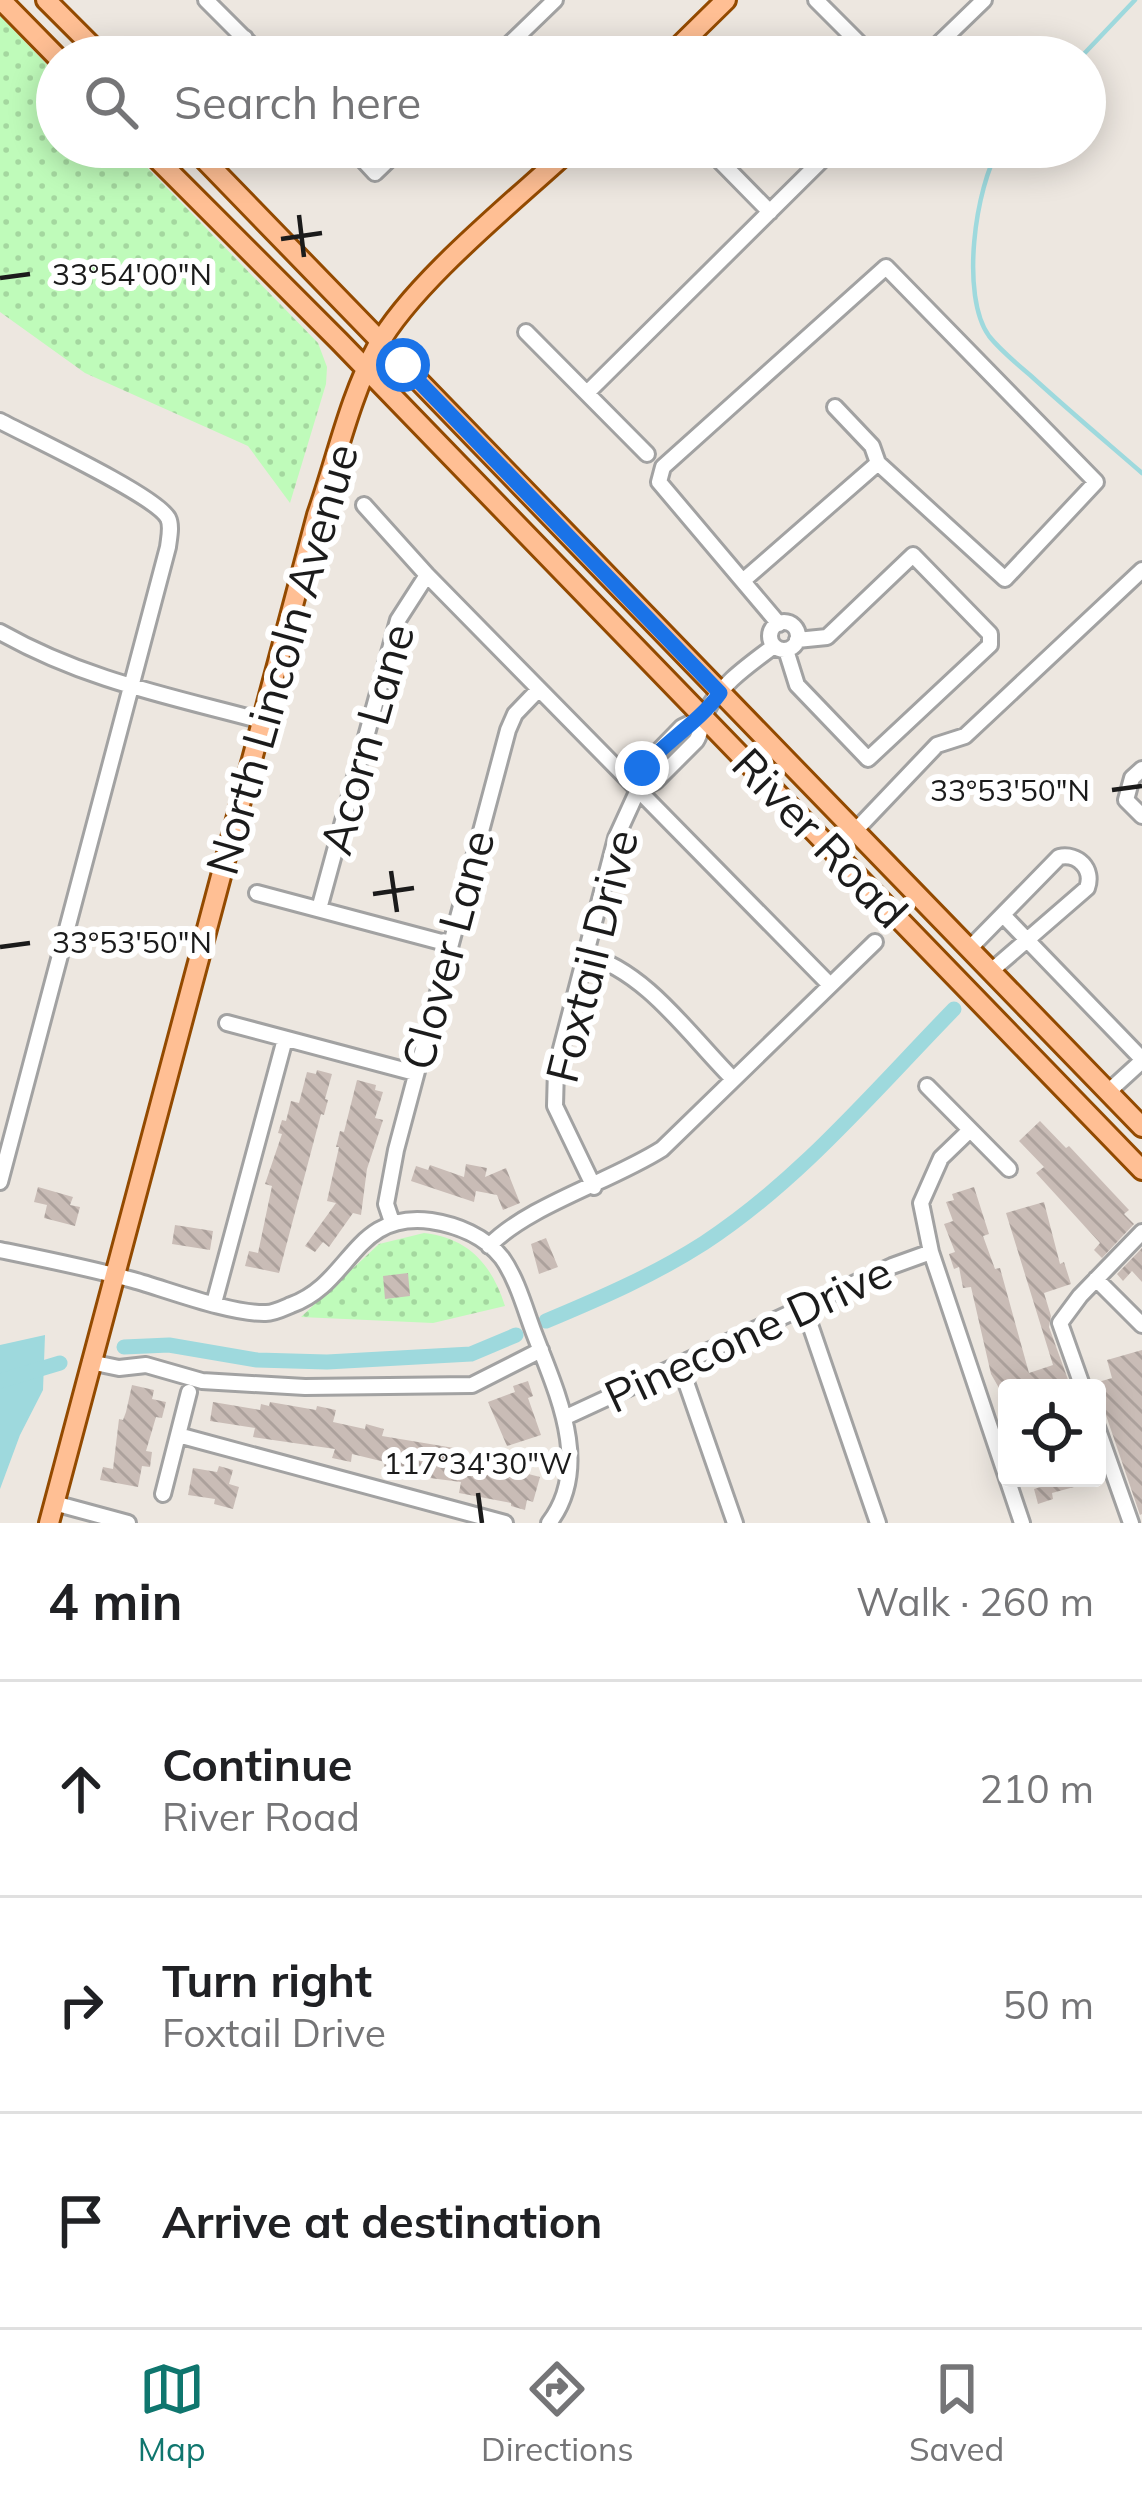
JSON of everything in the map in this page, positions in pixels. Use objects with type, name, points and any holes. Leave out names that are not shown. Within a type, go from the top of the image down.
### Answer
[{"type":"main road","points":[[1,0],[36,36]]},
{"type":"main road","points":[[46,0],[82,36]]},
{"type":"main road","points":[[689,36],[726,0]]},
{"type":"main road","name":"River Road","points":[[166,168],[1142,1170]]},
{"type":"main road","name":"River Road","points":[[211,168],[1142,1127]]},
{"type":"main road","name":"North Lincoln Avenue","points":[[51,1513],[317,514],[366,370],[380,342],[429,283],[551,168]]},
{"type":"street","points":[[206,0],[243,36]]},
{"type":"street","points":[[518,36],[555,0]]},
{"type":"street","points":[[816,0],[852,36]]},
{"type":"street","points":[[947,36],[984,0]]},
{"type":"street","points":[[727,168],[770,212]]},
{"type":"street","points":[[588,392],[814,168]]},
{"type":"street","points":[[704,716],[720,693],[786,645],[827,637],[913,555],[990,634],[990,645],[868,759],[797,685],[786,645],[793,626],[779,624],[659,482],[663,467],[886,267],[1096,482],[1005,579],[878,463],[872,446],[835,407]]},
{"type":"street","points":[[526,332],[646,454]]},
{"type":"street","points":[[0,421],[132,492],[168,518],[168,547],[0,1183]]},
{"type":"street","points":[[745,579],[878,463]]},
{"type":"street","points":[[364,505],[427,575],[830,984]]},
{"type":"street","points":[[855,831],[937,745],[964,736],[1142,570]]},
{"type":"street","name":"Acorn Lane","points":[[319,909],[398,620],[427,575]]},
{"type":"street","points":[[779,624],[770,634],[786,645]]},
{"type":"street","points":[[0,632],[50,660],[262,721]]},
{"type":"street","name":"Clover Lane","points":[[392,1222],[386,1204],[415,1073],[508,730],[515,714],[539,689]]},
{"type":"street","name":"Foxtail Drive","points":[[594,1187],[555,1106],[556,1068],[616,838],[638,790],[642,768],[682,727],[704,716]]},
{"type":"street","name":"Foxtail Drive","points":[[638,790],[656,781],[701,736],[704,716]]},
{"type":"street","points":[[662,747],[676,761]]},
{"type":"street","points":[[1142,769],[1132,778],[1126,800],[1142,816]]},
{"type":"street","points":[[969,949],[1059,857],[1072,857],[1084,866],[1090,877],[1087,888],[991,971]]},
{"type":"street","points":[[257,893],[449,944]]},
{"type":"street","points":[[1003,915],[1142,1060],[1108,1092]]},
{"type":"street","points":[[489,1246],[519,1222],[662,1149],[875,941]]},
{"type":"street","points":[[586,955],[603,959],[632,977],[734,1078]]},
{"type":"street","points":[[226,1024],[415,1073]]},
{"type":"street","points":[[214,1303],[285,1039]]},
{"type":"street","points":[[927,1086],[1009,1169]]},
{"type":"street","points":[[970,1130],[941,1158],[921,1203],[931,1252],[1022,1523]]},
{"type":"street","points":[[0,1250],[267,1313],[313,1297],[331,1282],[355,1247],[392,1222],[437,1222],[475,1234],[510,1274],[566,1417],[569,1478],[555,1520]]},
{"type":"street","points":[[1080,1379],[1060,1323],[1142,1232]]},
{"type":"street","name":"Pinecone Drive","points":[[566,1417],[931,1252]]},
{"type":"street","points":[[1096,1279],[1142,1325]]},
{"type":"street","points":[[804,1307],[878,1523]]},
{"type":"street","points":[[90,1361],[119,1368],[146,1365],[202,1382],[305,1387],[448,1385],[472,1384],[541,1350]]},
{"type":"street","points":[[680,1365],[734,1523]]},
{"type":"street","points":[[164,1494],[189,1392]]},
{"type":"street","points":[[178,1435],[505,1523]]},
{"type":"street","points":[[1106,1452],[1131,1523]]},
{"type":"street","points":[[51,1513],[128,1523]]},
{"type":"green space","points":[[0,16],[36,53],[36,168],[147,168],[318,343],[327,367],[326,384],[290,503],[248,446],[85,373],[0,312]]},
{"type":"green space","points":[[424,1233],[454,1241],[476,1256],[493,1278],[505,1306],[433,1323],[301,1317],[379,1244]]},
{"type":"water","points":[[45,1335],[43,1390],[0,1489],[0,1345]]},
{"type":"building","points":[[317,1070],[332,1074],[328,1100],[279,1273],[245,1266],[249,1251],[258,1253],[272,1186],[265,1184],[282,1120],[286,1121],[291,1101],[299,1103],[307,1072],[316,1074]]},
{"type":"building","points":[[357,1080],[383,1092],[375,1118],[383,1120],[367,1169],[361,1215],[353,1213],[329,1247],[323,1242],[315,1252],[305,1246],[336,1203],[327,1201],[336,1147]]},
{"type":"building","points":[[1040,1121],[1129,1210],[1124,1214],[1134,1224],[1102,1258],[1094,1250],[1100,1243],[1036,1173],[1044,1167],[1019,1141]]},
{"type":"building","points":[[466,1164],[487,1168],[485,1177],[506,1168],[520,1203],[503,1210],[497,1195],[476,1191],[474,1202],[411,1181],[416,1166],[428,1170],[430,1165],[464,1177]]},
{"type":"building","points":[[38,1187],[73,1197],[70,1205],[80,1207],[75,1226],[44,1218],[47,1205],[34,1202]]},
{"type":"building","points":[[974,1187],[989,1234],[983,1236],[995,1269],[1000,1268],[1029,1373],[1053,1365],[1006,1213],[1044,1202],[1060,1264],[1064,1262],[1071,1284],[1044,1293],[1049,1327],[1068,1379],[998,1379],[998,1386],[971,1287],[963,1288],[959,1267],[954,1269],[949,1254],[955,1252],[944,1224],[953,1221],[946,1202],[954,1200],[952,1194]]},
{"type":"building","points":[[175,1225],[213,1231],[210,1250],[172,1244]]},
{"type":"building","points":[[546,1238],[558,1267],[539,1274],[531,1244]]},
{"type":"building","points":[[1142,1248],[1142,1282],[1132,1271],[1123,1281],[1117,1274]]},
{"type":"building","points":[[408,1273],[410,1296],[385,1299],[383,1276]]},
{"type":"building","points":[[1142,1350],[1140,1515],[1106,1415],[1106,1380],[1112,1378],[1107,1360]]},
{"type":"building","points":[[528,1381],[533,1396],[528,1398],[541,1435],[507,1446],[488,1402],[515,1392],[513,1386]]},
{"type":"building","points":[[132,1385],[154,1390],[152,1399],[166,1402],[146,1451],[152,1452],[150,1467],[142,1466],[138,1487],[100,1480],[103,1467],[113,1469],[119,1419],[123,1420]]},
{"type":"building","points":[[213,1402],[260,1410],[261,1404],[269,1406],[270,1402],[336,1410],[333,1422],[365,1429],[366,1424],[384,1429],[382,1436],[460,1449],[459,1457],[511,1463],[509,1469],[540,1477],[533,1502],[527,1500],[525,1510],[459,1493],[461,1482],[383,1472],[385,1462],[352,1454],[351,1462],[332,1458],[335,1449],[253,1437],[255,1428],[210,1421]]},
{"type":"building","points":[[219,1466],[233,1470],[229,1484],[239,1487],[233,1509],[214,1504],[215,1499],[188,1495],[193,1468],[217,1472]]},
{"type":"building","points":[[1074,1487],[1052,1493],[1053,1499],[1038,1504],[1034,1489]]},
{"type":"waterway","points":[[1101,36],[1135,0]]},
{"type":"waterway","points":[[990,168],[974,242],[980,318],[1003,351],[1142,473]]},
{"type":"waterway","points":[[546,1321],[666,1265],[739,1218],[835,1133],[954,1009]]},
{"type":"waterway","points":[[124,1347],[169,1345],[257,1360],[327,1362],[471,1354],[516,1335]]},
{"type":"waterway","points":[[0,1381],[60,1363]]},
{"type":"route","points":[[403,365],[720,693],[704,716],[682,727],[642,768]]}]
